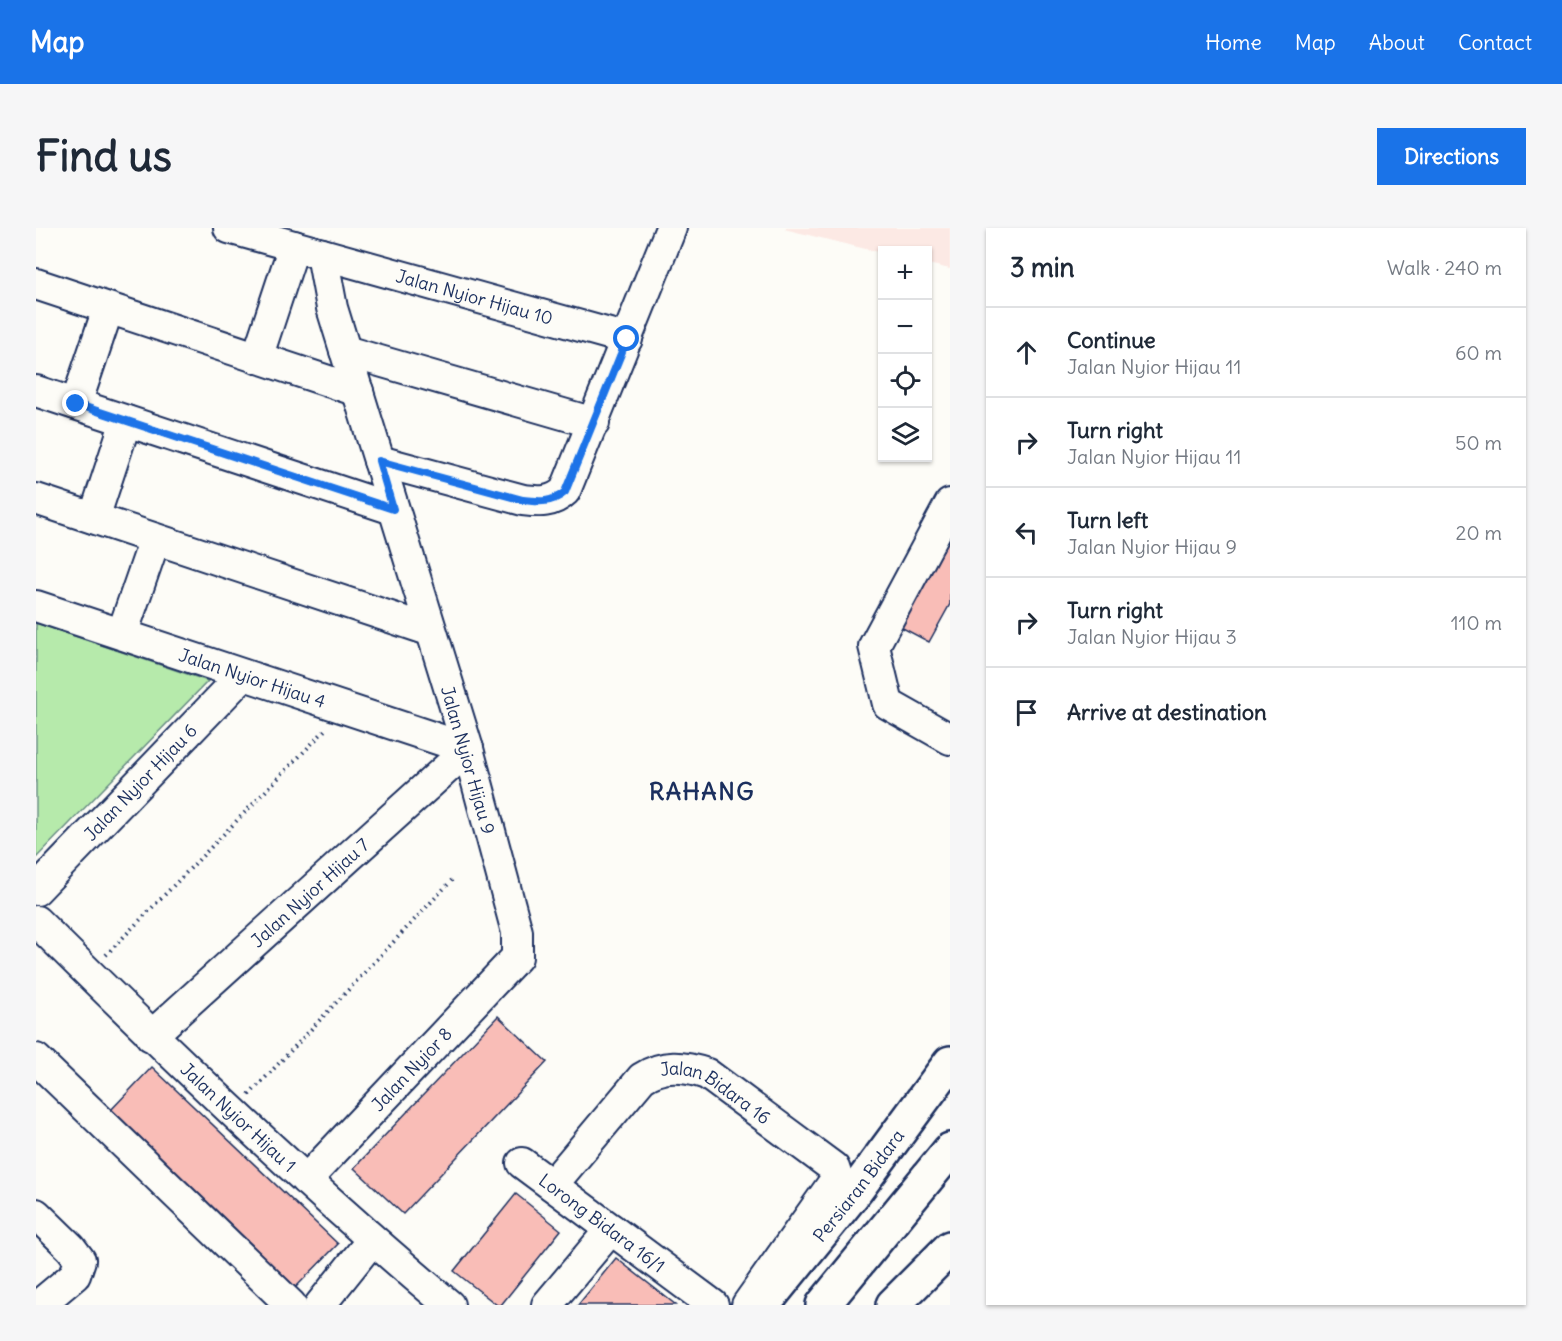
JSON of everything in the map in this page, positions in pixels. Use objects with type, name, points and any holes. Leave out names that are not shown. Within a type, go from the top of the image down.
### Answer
[{"type":"main road","name":"Persiaran Bidara","points":[[763,1305],[857,1189],[950,1062]]},
{"type":"main road","name":"Persiaran Bidara","points":[[780,1305],[950,1098]]},
{"type":"main road","points":[[823,1305],[950,1150]]},
{"type":"main road","points":[[893,1305],[950,1248]]},
{"type":"street","name":"Jalan Nyior Hijau 10","points":[[229,228],[627,339]]},
{"type":"street","points":[[379,461],[523,500],[548,501],[565,492],[671,228]]},
{"type":"street","name":"Jalan Nyior Hijau 9","points":[[308,250],[332,308],[429,630],[468,749],[517,932],[517,957]]},
{"type":"street","points":[[256,358],[308,250]]},
{"type":"street","points":[[36,284],[358,392]]},
{"type":"street","points":[[76,404],[108,309]]},
{"type":"street","points":[[345,351],[594,423]]},
{"type":"street","points":[[36,391],[393,509]]},
{"type":"street","points":[[93,519],[126,421]]},
{"type":"street","points":[[36,499],[429,630]]},
{"type":"street","points":[[950,504],[874,646],[888,705],[950,739]]},
{"type":"street","points":[[122,634],[155,539]]},
{"type":"street","name":"Jalan Nyior Hijau 4","points":[[36,606],[468,749]]},
{"type":"street","name":"Jalan Nyior Hijau 6","points":[[36,890],[243,675]]},
{"type":"street","name":"Jalan Nyior Hijau 7","points":[[151,1036],[468,749]]},
{"type":"street","name":"Jalan Nyior Hijau 1","points":[[36,921],[232,1113],[372,1240],[449,1305]]},
{"type":"street","name":"Jalan Nyior 8","points":[[306,1180],[517,957]]},
{"type":"street","points":[[36,1059],[291,1305]]},
{"type":"street","name":"Jalan Bidara 16","points":[[552,1185],[642,1078],[656,1069],[670,1067],[690,1068],[707,1074],[834,1168],[836,1174],[834,1182],[747,1305]]},
{"type":"street","name":"Lorong Bidara 16/1","points":[[522,1163],[713,1305]]},
{"type":"street","points":[[36,1214],[80,1260],[75,1275],[39,1305]]},
{"type":"street","points":[[547,1305],[611,1229]]},
{"type":"street","points":[[320,1305],[372,1240]]},
{"type":"path","points":[[88,973],[346,709]]},
{"type":"path","points":[[232,1113],[452,880]]},
{"type":"shaded area","points":[[780,228],[950,228],[950,269],[932,265],[932,246],[878,246],[878,252]]},
{"type":"green space","points":[[36,623],[208,681],[36,858]]},
{"type":"building","points":[[950,521],[950,604],[929,642],[895,624]]},
{"type":"building","points":[[498,1016],[547,1062],[403,1214],[354,1168]]},
{"type":"building","points":[[152,1067],[338,1244],[295,1288],[110,1111]]},
{"type":"building","points":[[516,1194],[561,1230],[501,1305],[497,1305],[454,1271]]},
{"type":"building","points":[[616,1258],[676,1305],[578,1305]]},
{"type":"district","name":"RAHANG","points":[[702,791]]},
{"type":"route","points":[[76,404],[393,509],[379,461],[523,500],[548,501],[565,492],[627,339]]}]
